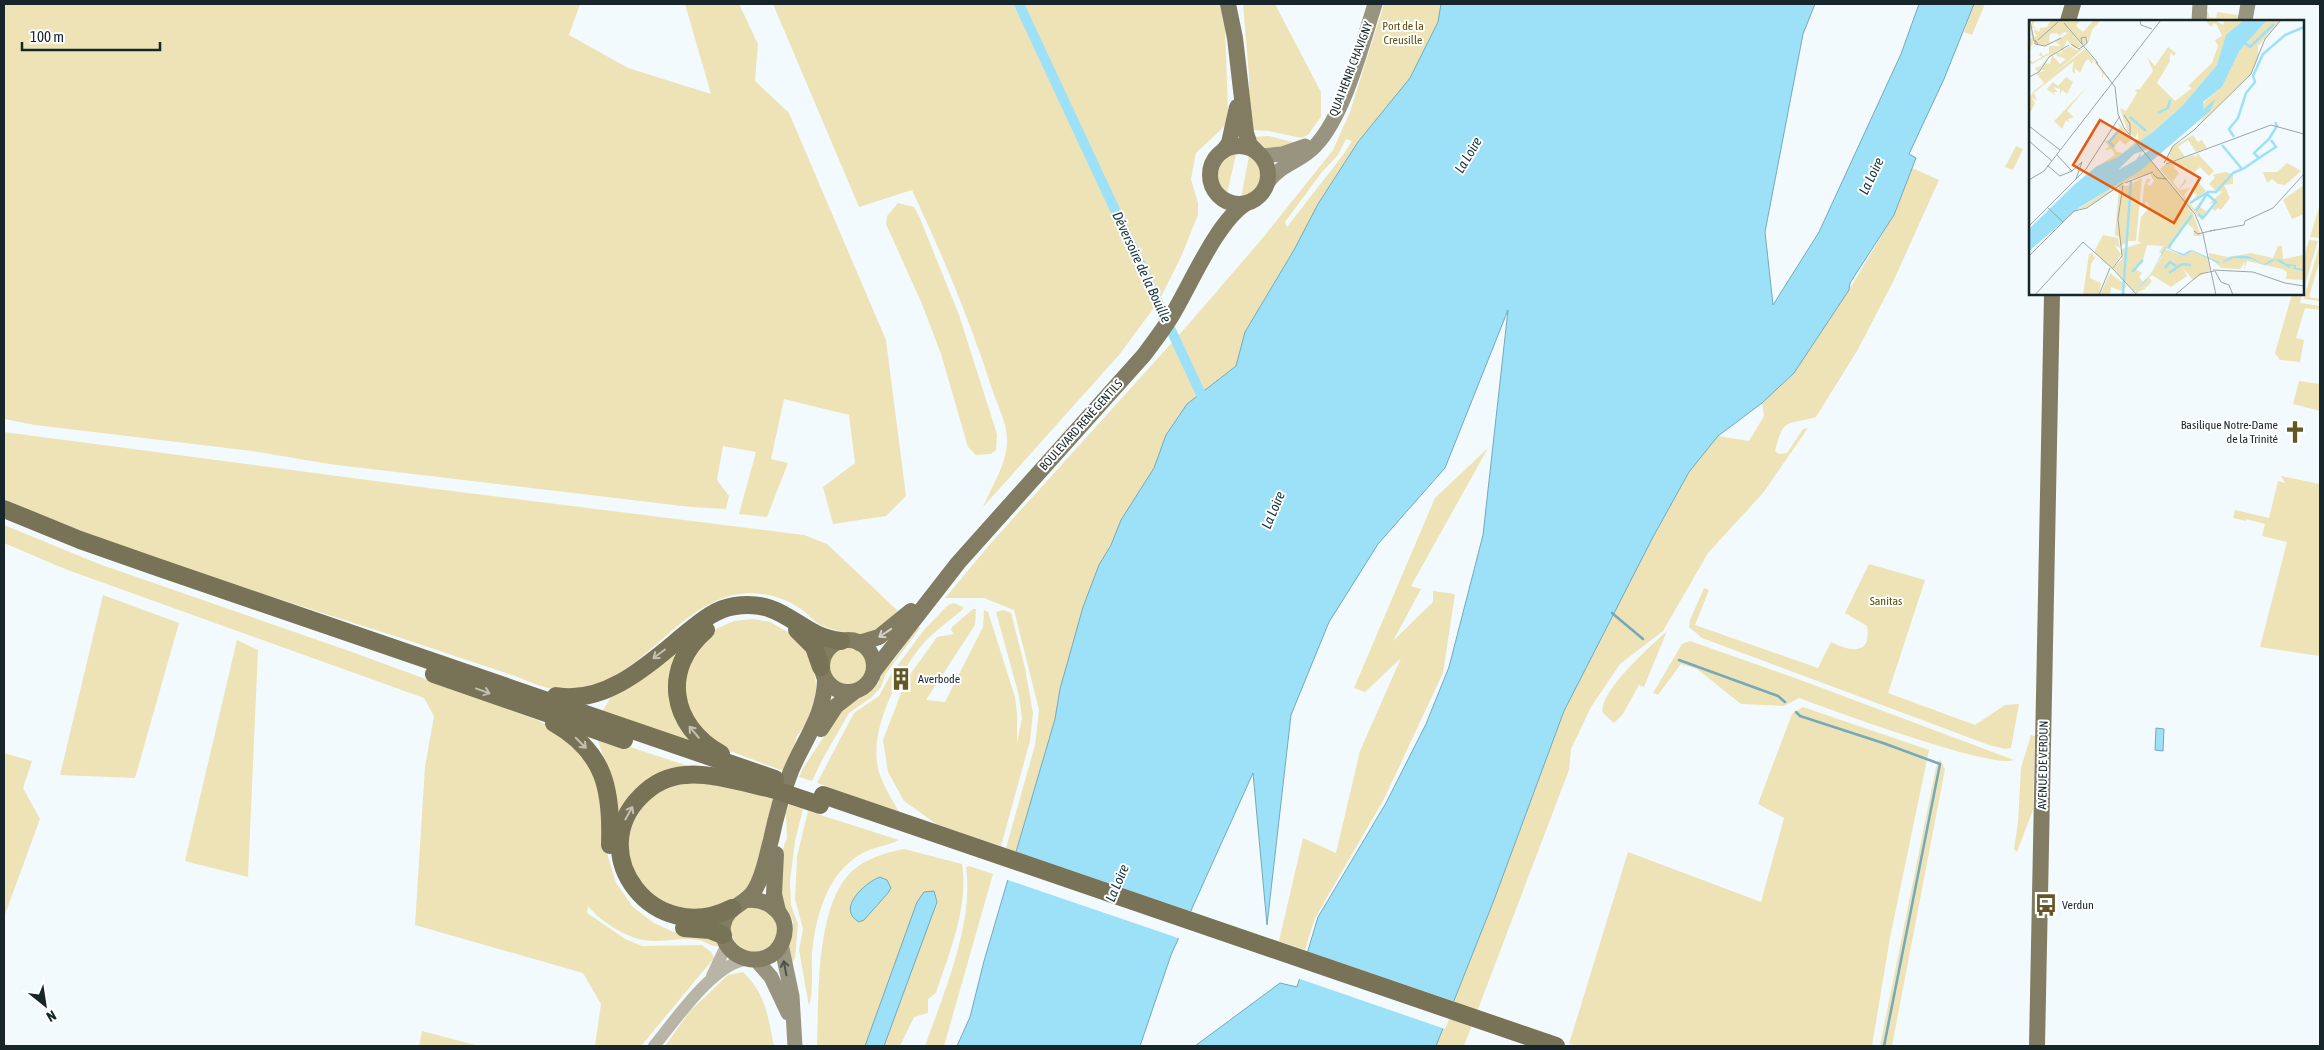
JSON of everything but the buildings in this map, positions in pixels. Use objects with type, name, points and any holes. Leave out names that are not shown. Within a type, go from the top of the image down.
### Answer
[{"type":"highway","points":[[4,509],[80,540],[148,564],[747,769]]},
{"type":"highway","points":[[4,519],[90,554],[525,707],[774,784],[1501,1032],[1556,1046]]},
{"type":"highway","points":[[506,686],[565,698],[590,696],[633,674],[712,614],[733,606],[754,604],[775,609],[792,617],[824,638],[841,641]]},
{"type":"highway","points":[[774,784],[707,746],[685,721],[677,697],[676,686],[680,665],[689,647],[705,630],[728,617],[740,614],[763,615],[786,623],[806,638],[818,654],[823,673]]},
{"type":"highway","points":[[525,707],[570,732],[582,743],[597,763],[610,800],[610,846],[614,867],[619,882],[639,908],[656,920],[676,928],[710,930],[725,939]]},
{"type":"highway","points":[[739,904],[719,915],[688,919],[666,913],[650,903],[639,893],[625,870],[621,856],[622,827],[626,815],[641,796],[660,782],[672,778],[686,775],[774,784]]},
{"type":"highway","points":[[1501,1032],[1524,1046]]},
{"type":"main road","points":[[1228,4],[1240,80],[1246,134],[1250,145],[1259,154],[1268,168],[1268,182],[1260,196],[1245,204],[1236,205],[1218,197],[1211,184],[1210,177],[1213,162],[1229,143],[1236,117],[1240,80]]},
{"type":"main road","name":"QUAI HENRI CHAVIGNY","points":[[1268,182],[1284,166],[1308,152],[1325,133],[1341,102],[1375,4]]},
{"type":"main road","points":[[2068,20],[2073,4]]},
{"type":"main road","points":[[2199,20],[2200,4]]},
{"type":"main road","points":[[2245,20],[2248,4]]},
{"type":"main road","points":[[1223,151],[1240,146],[1259,154],[1294,151],[1325,133]]},
{"type":"main road","name":"BOULEVARD RENÉ GENTILS","points":[[1192,279],[1216,219],[1218,197]]},
{"type":"main road","name":"BOULEVARD RENÉ GENTILS","points":[[859,642],[879,637],[893,627],[958,563],[1144,355],[1170,318],[1229,217],[1245,204]]},
{"type":"main road","name":"AVENUE DE VERDUN","points":[[2037,1046],[2052,295]]},
{"type":"main road","name":"BOULEVARD RENÉ GENTILS","points":[[874,671],[958,563]]},
{"type":"main road","points":[[794,1027],[774,984],[753,960],[733,952],[725,939],[726,916],[754,891],[762,874],[780,801],[788,778],[821,709],[825,692],[823,673],[827,650],[841,641],[850,640],[859,642],[871,654],[874,671],[867,684],[836,706],[814,739],[796,772],[784,806],[774,873],[774,894],[778,911],[785,927],[781,944],[792,996],[796,1046]]},
{"type":"main road","points":[[823,673],[837,691],[854,692]]},
{"type":"main road","points":[[739,904],[764,901],[778,911]]},
{"type":"main road","points":[[753,960],[767,958],[781,944]]},
{"type":"street","points":[[654,1046],[707,984],[722,959],[725,939]]},
{"type":"street","points":[[707,984],[736,962],[753,960]]},
{"type":"green space","points":[[4,4],[580,4],[569,35],[628,68],[711,94],[685,4],[739,4],[758,44],[755,81],[789,113],[886,340],[906,496],[886,516],[833,524],[823,487],[855,463],[849,415],[784,399],[771,459],[788,463],[767,517],[739,514],[756,452],[723,446],[717,480],[729,496],[726,509],[691,507],[329,464],[252,451],[35,425],[4,419]]},
{"type":"green space","points":[[773,4],[1220,4],[1225,26],[1228,110],[1226,125],[1196,153],[1191,179],[1198,203],[1198,215],[1181,257],[1159,301],[1119,355],[983,507],[999,474],[1005,456],[1007,433],[966,315],[912,190],[859,207]]},
{"type":"green space","points":[[1243,4],[1275,4],[1321,92],[1321,117],[1308,135],[1301,138],[1269,131],[1250,130],[1249,75]]},
{"type":"green space","name":"Port de la Creusille","points":[[1384,4],[1441,4],[1438,22],[1410,78],[1358,142],[1318,204],[1294,250],[1245,332],[1236,366],[1187,404],[1166,435],[1154,468],[1099,565],[1083,607],[1060,689],[1055,719],[1016,852],[1006,848],[1035,745],[1039,710],[1014,610],[984,598],[945,598],[991,543],[1186,327],[1261,240],[1333,150],[1350,112]],"holes":[[[1346,139],[1352,141],[1343,155],[1287,227],[1285,222],[1322,172],[1338,155]]]},
{"type":"green space","points":[[1974,4],[1985,4],[1972,35],[1964,32]]},
{"type":"green space","points":[[2202,12],[2208,12],[2209,17],[2216,18],[2217,12],[2238,15],[2238,20],[2202,20]]},
{"type":"green space","points":[[1269,136],[1300,144],[1266,151],[1251,137]]},
{"type":"green space","points":[[2016,146],[2023,149],[2013,170],[2005,167]]},
{"type":"green space","points":[[1236,154],[1227,194],[1218,181],[1218,171],[1227,156]]},
{"type":"green space","points":[[1249,156],[1259,167],[1260,180],[1254,191],[1241,198]]},
{"type":"green space","points":[[1912,168],[1939,180],[1893,282],[1857,351],[1816,417],[1792,422],[1784,427],[1775,451],[1779,454],[1787,453],[1803,429],[1808,428],[1763,493],[1708,553],[1663,631],[1620,664],[1591,707],[1571,749],[1569,770],[1464,1046],[1436,1046],[1494,900],[1564,711],[1653,537],[1689,472],[1718,436],[1749,441],[1764,416],[1762,403],[1794,373],[1849,290],[1894,215]]},
{"type":"green space","points":[[898,203],[914,207],[919,216],[959,315],[997,434],[996,450],[991,454],[976,455],[968,447],[941,354],[922,304],[886,224],[887,216]]},
{"type":"green space","points":[[2320,204],[2319,238],[2310,237]]},
{"type":"green space","points":[[2309,240],[2318,241],[2304,288],[2304,257]]},
{"type":"green space","points":[[2320,243],[2320,260],[2309,297],[2320,299],[2320,301],[2304,299]]},
{"type":"green space","points":[[2292,295],[2302,295],[2300,303],[2320,306],[2320,310],[2305,308],[2296,338],[2304,340],[2300,362],[2280,360],[2275,353]]},
{"type":"green space","points":[[2299,381],[2320,384],[2320,411],[2293,404]]},
{"type":"green space","points":[[4,432],[804,535],[827,544],[898,611],[887,625],[869,636],[820,625],[794,604],[769,595],[752,593],[734,595],[711,603],[689,617],[649,651],[606,681],[582,688],[555,689],[540,686],[515,676],[152,557],[53,520],[4,499]]},
{"type":"green space","points":[[1488,448],[1411,586],[1421,589],[1393,641],[1433,602],[1433,591],[1455,594],[1443,673],[1384,799],[1315,918],[1305,950],[1279,941],[1303,838],[1336,853],[1360,751],[1401,658],[1365,692],[1354,688],[1435,498]]},
{"type":"green space","points":[[2281,476],[2320,484],[2320,656],[2260,647],[2287,542],[2262,536],[2265,524],[2233,518],[2235,510],[2269,518],[2278,481],[2285,483]]},
{"type":"green space","points":[[4,525],[99,564],[352,652],[537,720],[566,735],[598,774],[606,825],[608,856],[616,883],[633,907],[654,923],[674,932],[715,940],[720,946],[693,939],[655,941],[637,938],[609,925],[588,906],[587,913],[625,939],[642,946],[702,945],[712,953],[714,958],[641,1046],[595,1046],[601,1004],[583,973],[415,925],[425,767],[434,716],[424,698],[65,569],[4,543]]},
{"type":"green space","name":"Sanitas","points":[[1869,564],[1925,580],[1888,693],[1975,725],[2005,705],[2019,704],[2011,748],[2005,749],[1989,745],[1702,638],[1689,627],[1690,620],[1704,588],[1709,590],[1695,625],[1818,668],[1831,642],[1852,649],[1863,647],[1866,643],[1868,636],[1867,626],[1845,613]]},
{"type":"green space","points":[[103,595],[179,623],[135,778],[60,775]]},
{"type":"green space","points":[[954,603],[963,607],[963,609],[931,636],[915,654],[891,694],[880,726],[877,742],[879,772],[900,813],[817,783],[854,713],[879,696],[891,674],[924,630],[948,605]]},
{"type":"green space","points":[[973,609],[976,609],[975,625],[926,700],[945,702],[983,627],[984,610],[988,612],[1015,697],[1017,743],[1022,718],[1019,696],[996,612],[1004,610],[1011,613],[1025,668],[1033,713],[1030,741],[1001,846],[939,826],[904,801],[888,772],[883,740],[906,680],[937,637],[954,634],[951,630],[952,627]]},
{"type":"green space","points":[[753,619],[770,622],[791,634],[811,653],[813,662],[817,692],[806,724],[797,736],[786,772],[711,744],[699,732],[681,695],[687,660],[711,631],[734,621]]},
{"type":"green space","points":[[916,624],[920,628],[885,675],[881,687],[872,697],[849,713],[812,781],[799,777],[825,735],[825,731],[852,700],[863,697],[878,684],[881,672],[894,660],[904,646],[904,639]]},
{"type":"green space","points":[[1667,631],[1644,687],[1639,685],[1623,714],[1614,723],[1603,713],[1604,704],[1609,693],[1628,669]]},
{"type":"green space","points":[[694,634],[674,674],[698,746],[603,713],[613,694]]},
{"type":"green space","points":[[237,640],[258,650],[248,877],[185,861]]},
{"type":"green space","points":[[1690,641],[2014,760],[2000,761],[1945,748],[1799,698],[1784,706],[1741,704],[1697,669],[1681,664],[1658,695],[1653,693],[1682,644]]},
{"type":"green space","points":[[847,646],[861,652],[867,666],[861,680],[847,686],[833,680],[827,666],[833,652]]},
{"type":"green space","points":[[1803,707],[1929,750],[1890,938],[1872,1046],[1578,1046],[1569,1044],[1628,852],[1761,902],[1784,818],[1758,804],[1792,714]]},
{"type":"green space","points":[[2031,735],[2035,736],[2033,810],[2017,852],[2014,849],[2018,823],[2021,768]]},
{"type":"green space","points":[[600,737],[691,767],[617,820],[608,770],[598,741]]},
{"type":"green space","points":[[4,753],[32,761],[23,788],[40,819],[4,917]]},
{"type":"green space","points":[[1940,759],[1945,769],[1892,1046],[1880,1046],[1936,767]]},
{"type":"green space","points":[[693,780],[719,784],[775,799],[751,885],[730,901],[685,914],[642,890],[628,860],[627,846],[630,827],[649,797],[669,784]]},
{"type":"green space","points":[[789,804],[803,809],[795,841],[790,881],[791,905],[798,924],[795,958],[792,963],[788,945],[793,932],[793,921],[780,898],[780,856],[787,838],[786,813]]},
{"type":"green space","points":[[808,811],[899,840],[869,850],[855,858],[834,880],[821,907],[817,922],[812,953],[809,1006],[799,950],[803,929],[795,899],[797,857]]},
{"type":"green space","points":[[904,849],[962,864],[963,897],[957,930],[936,993],[928,999],[928,1013],[914,1017],[900,1046],[817,1046],[821,954],[831,907],[839,888],[851,872],[863,863],[883,854]]},
{"type":"green space","points":[[969,866],[993,874],[944,1046],[925,1046],[956,958],[962,935],[966,912],[966,867]]},
{"type":"green space","points":[[749,906],[759,906],[773,916],[777,929],[773,942],[767,948],[759,952],[749,952],[735,942],[731,934],[731,924],[741,910]]},
{"type":"green space","points":[[743,972],[757,989],[765,1006],[774,1046],[665,1046],[690,1011],[728,975]]},
{"type":"green space","points":[[422,1031],[479,1046],[419,1046]]},
{"type":"water","name":"La Loire","points":[[1441,4],[1815,4],[1803,34],[1765,232],[1773,305],[1819,232],[1901,54],[1919,4],[1974,4],[1944,79],[1909,154],[1916,158],[1894,215],[1850,283],[1849,290],[1794,373],[1762,403],[1718,436],[1689,472],[1653,537],[1564,711],[1494,900],[1436,1046],[1195,1046],[1280,983],[1297,987],[1318,917],[1386,803],[1426,724],[1449,667],[1483,535],[1508,310],[1445,468],[1378,544],[1329,622],[1291,715],[1267,925],[1253,773],[1171,955],[1140,1046],[957,1046],[970,1017],[984,961],[1055,719],[1060,689],[1083,607],[1099,565],[1111,545],[1121,520],[1154,468],[1166,435],[1187,404],[1236,366],[1245,332],[1294,250],[1318,204],[1358,142],[1410,78],[1438,22]]},
{"type":"water","points":[[2156,728],[2164,729],[2163,751],[2155,750]]},
{"type":"water","points":[[880,877],[887,880],[891,888],[864,920],[859,922],[853,917],[850,910],[851,904],[860,890]]},
{"type":"water","points":[[934,891],[937,902],[884,1046],[865,1046],[917,902],[924,892]]},
{"type":"pier","points":[[1014,851],[1193,912],[1181,939],[1005,879]]},
{"type":"pier","points":[[1306,951],[1456,1002],[1445,1029],[1297,978]]},
{"type":"waterway","name":"Déversoire de la Bouille","points":[[1019,4],[1206,405]]},
{"type":"waterway","points":[[1612,613],[1643,639]]},
{"type":"waterway","points":[[1679,660],[1778,696],[1785,702]]},
{"type":"waterway","points":[[1796,712],[1800,716],[1940,764],[1884,1046]]},
{"type":"place","name":"Basilique Notre-Dame de la Trinité","points":[[2295,432]]},
{"type":"place","name":"Averbode","points":[[901,679]]},
{"type":"place","name":"Verdun","points":[[2046,905]]}]
